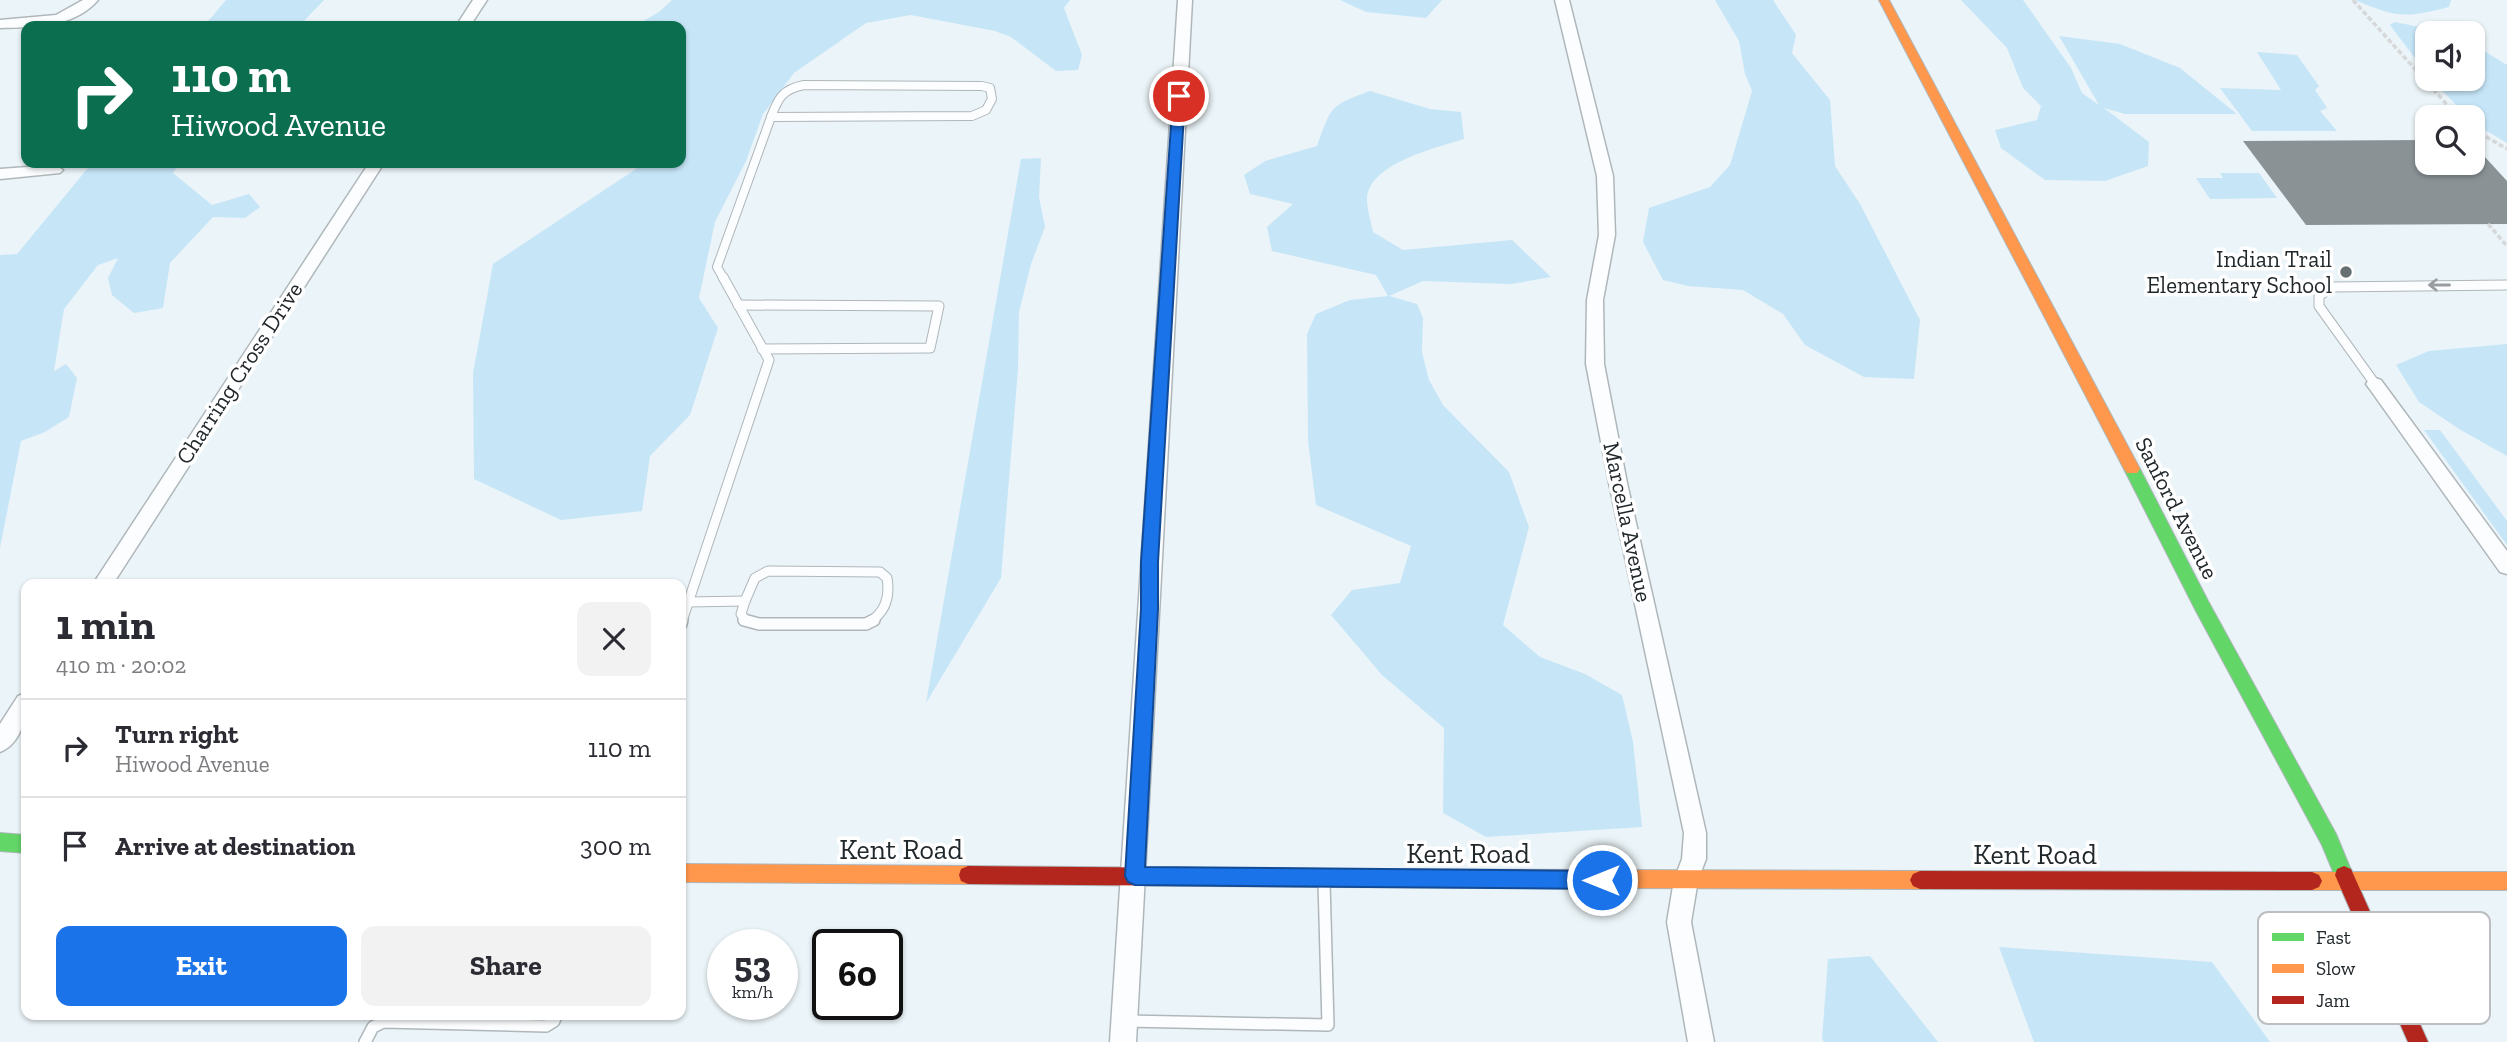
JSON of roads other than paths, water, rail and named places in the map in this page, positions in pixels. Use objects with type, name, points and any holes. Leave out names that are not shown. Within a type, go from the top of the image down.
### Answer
[{"type":"main road","name":"Sanford Avenue","points":[[1884,0],[2202,606],[2329,840],[2359,912]]},
{"type":"main road","points":[[0,842],[21,844]]},
{"type":"main road","name":"Kent Road","points":[[686,873],[1686,880],[2507,881]]},
{"type":"main road","name":"Sanford Avenue","points":[[2410,1024],[2418,1042]]},
{"type":"street","points":[[51,21],[77,14],[91,0]]},
{"type":"street","points":[[466,21],[480,0]]},
{"type":"street","points":[[1124,1031],[1185,0]]},
{"type":"street","name":"Marcella Avenue","points":[[1562,0],[1605,176],[1607,235],[1595,300],[1595,364],[1618,483],[1695,833],[1693,859],[1686,880],[1679,922],[1700,1042]]},
{"type":"street","points":[[0,24],[21,23]]},
{"type":"street","name":"Charring Cross Drive","points":[[106,579],[373,168]]},
{"type":"street","points":[[0,174],[55,170]]},
{"type":"street","points":[[2375,384],[2507,566]]},
{"type":"street","points":[[0,742],[21,710]]},
{"type":"lane","points":[[686,608],[769,360],[717,267],[771,117],[780,94],[787,88],[804,85],[982,86],[990,88],[993,94],[989,109],[983,114],[972,116],[771,117]]},
{"type":"lane","points":[[2375,384],[2319,306],[2319,296],[2323,292],[2331,287],[2507,285]]},
{"type":"lane","points":[[738,305],[939,306],[930,348],[762,349]]},
{"type":"lane","points":[[768,571],[880,572],[887,578],[889,586],[884,611],[876,620],[866,624],[746,622],[741,614],[745,601],[751,581],[757,574],[768,571]]},
{"type":"lane","points":[[688,602],[745,601]]},
{"type":"lane","points":[[1124,1031],[1328,1025],[1324,878]]},
{"type":"lane","points":[[365,1042],[370,1028],[383,1022],[546,1026],[554,1020]]},
{"type":"place","name":"Indian Trail Elementary School","points":[[2346,272]]}]
